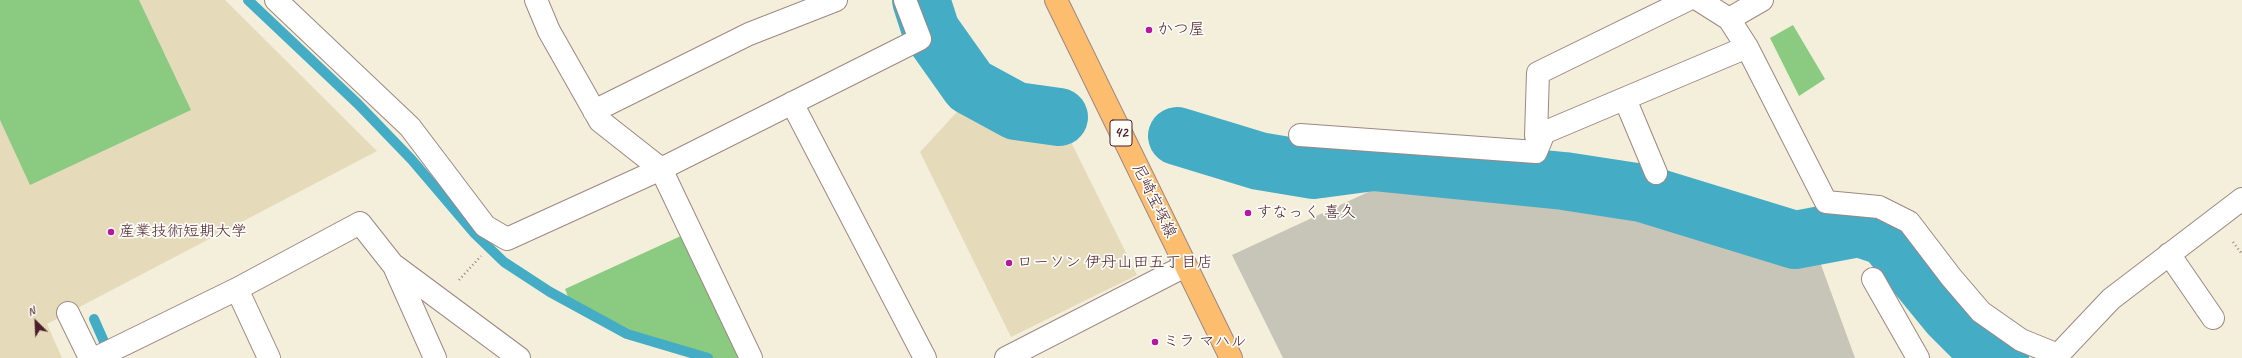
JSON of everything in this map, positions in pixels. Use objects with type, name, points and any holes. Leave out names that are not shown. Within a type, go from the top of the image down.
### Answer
[{"type":"main road","name":"尼崎宝塚線","points":[[1056,0],[1231,358]]},
{"type":"street","points":[[276,0],[410,127],[485,226],[507,239],[661,169],[920,39],[905,0]]},
{"type":"street","points":[[536,0],[549,31],[600,121],[661,169],[751,358]]},
{"type":"street","points":[[594,111],[749,34],[836,0]]},
{"type":"street","points":[[1687,0],[1538,73],[1536,136],[1543,135],[1625,98],[1747,47]]},
{"type":"street","points":[[1699,0],[1729,19],[1747,47],[1826,202],[1879,207],[1909,222],[1951,277],[1981,312],[2021,340],[2058,357],[2111,299],[2242,199]]},
{"type":"street","points":[[1729,19],[1762,0]]},
{"type":"street","points":[[1625,98],[1656,173]]},
{"type":"street","points":[[792,103],[925,358]]},
{"type":"street","points":[[1300,135],[1536,152],[1543,135]]},
{"type":"street","points":[[96,358],[237,289],[360,223],[394,266],[435,358]]},
{"type":"street","points":[[2168,254],[2213,318]]},
{"type":"street","points":[[394,266],[519,358]]},
{"type":"street","points":[[1006,358],[1185,266]]},
{"type":"street","points":[[1873,279],[1918,358]]},
{"type":"street","points":[[237,289],[269,358]]},
{"type":"street","points":[[68,313],[90,358]]},
{"type":"path","points":[[440,300],[482,255],[496,244],[507,239]]},
{"type":"shaded area","name":"産業技術短期大学","points":[[0,0],[225,0],[377,151],[47,324],[62,358],[0,358]]},
{"type":"shaded area","points":[[968,100],[991,114],[1014,123],[1042,129],[1065,130],[1137,275],[1011,337],[920,152]]},
{"type":"shaded area","points":[[1392,181],[1673,209],[1779,255],[1816,251],[1855,358],[1283,358],[1232,255]]},
{"type":"green space","points":[[0,0],[139,0],[191,110],[30,185],[0,120]]},
{"type":"green space","points":[[1793,25],[1825,79],[1799,96],[1770,38]]},
{"type":"green space","points":[[683,235],[741,358],[712,358],[626,331],[569,299],[565,289]]},
{"type":"waterway","points":[[248,0],[358,104],[412,160],[475,234],[504,262],[550,292],[627,334],[708,358]]},
{"type":"waterway","points":[[921,0],[931,31],[970,86],[1016,111],[1059,117]]},
{"type":"waterway","points":[[1177,136],[1259,161],[1313,170],[1373,162],[1564,181],[1642,193],[1795,240],[1859,228],[1886,237],[1950,315],[1978,343],[2000,358]]},
{"type":"waterway","points":[[94,319],[109,353]]},
{"type":"place","name":"かつ屋","points":[[1149,30]]},
{"type":"place","name":"すなっく 喜久","points":[[1248,213]]},
{"type":"place","name":"産業技術短期大学","points":[[111,232]]},
{"type":"place","name":"ローソン 伊丹山田五丁目店","points":[[1009,263]]},
{"type":"place","name":"ミラ マハル","points":[[1155,342]]}]
